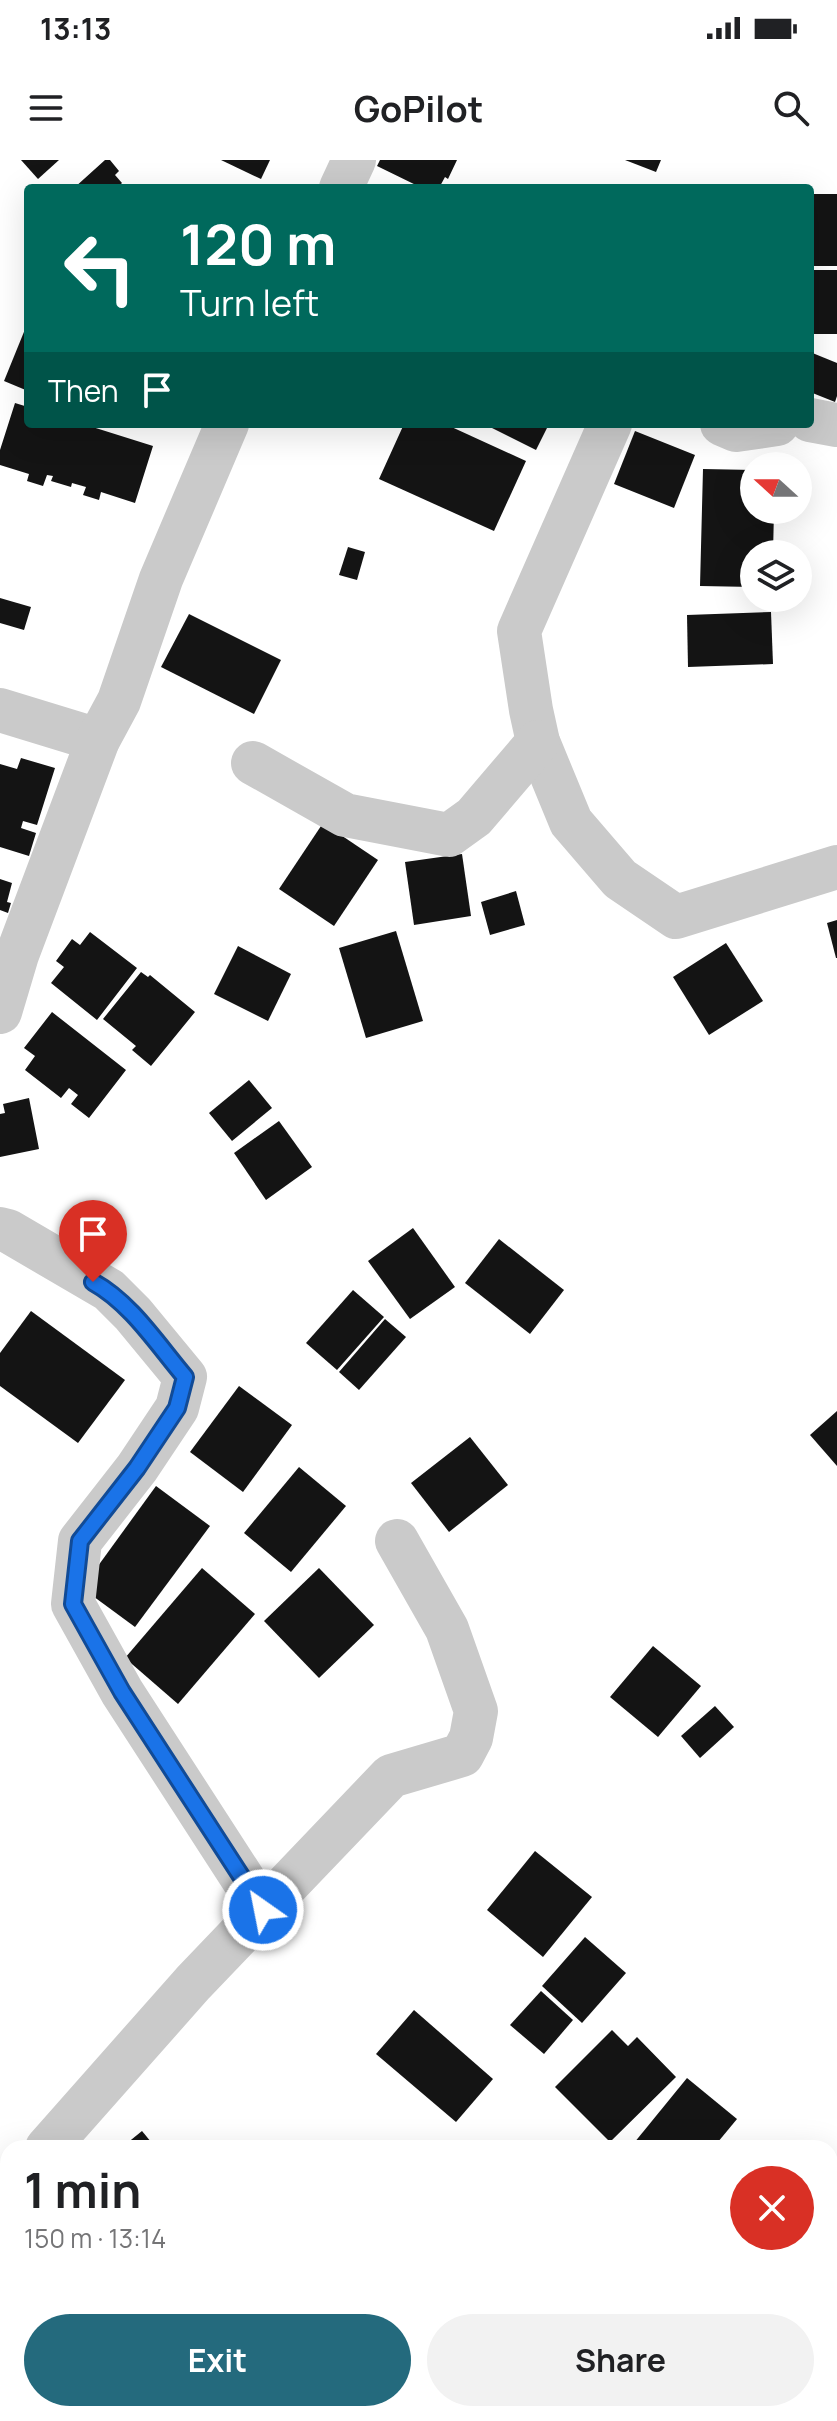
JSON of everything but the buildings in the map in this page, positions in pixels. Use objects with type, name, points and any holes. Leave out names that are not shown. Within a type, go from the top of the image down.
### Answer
[{"type":"street","points":[[343,184],[354,160]]},
{"type":"street","points":[[814,421],[837,425]]},
{"type":"street","points":[[0,1012],[17,955],[98,740],[119,701],[161,579],[225,428]]},
{"type":"street","points":[[608,428],[519,631],[538,742],[571,822],[620,879],[676,917],[837,867]]},
{"type":"street","points":[[0,710],[98,740]]},
{"type":"street","points":[[253,763],[345,815],[449,835],[474,817],[538,742]]},
{"type":"street","points":[[0,1229],[109,1290],[185,1377],[177,1408],[137,1468],[80,1541],[73,1604],[122,1692],[263,1910]]},
{"type":"street","points":[[54,2140],[193,1983],[391,1776],[462,1755],[471,1738],[476,1711],[447,1629],[397,1541]]},
{"type":"route","points":[[93,1282],[109,1290],[133,1314],[185,1377],[177,1408],[137,1468],[80,1541],[73,1604],[122,1692],[263,1910]]}]
